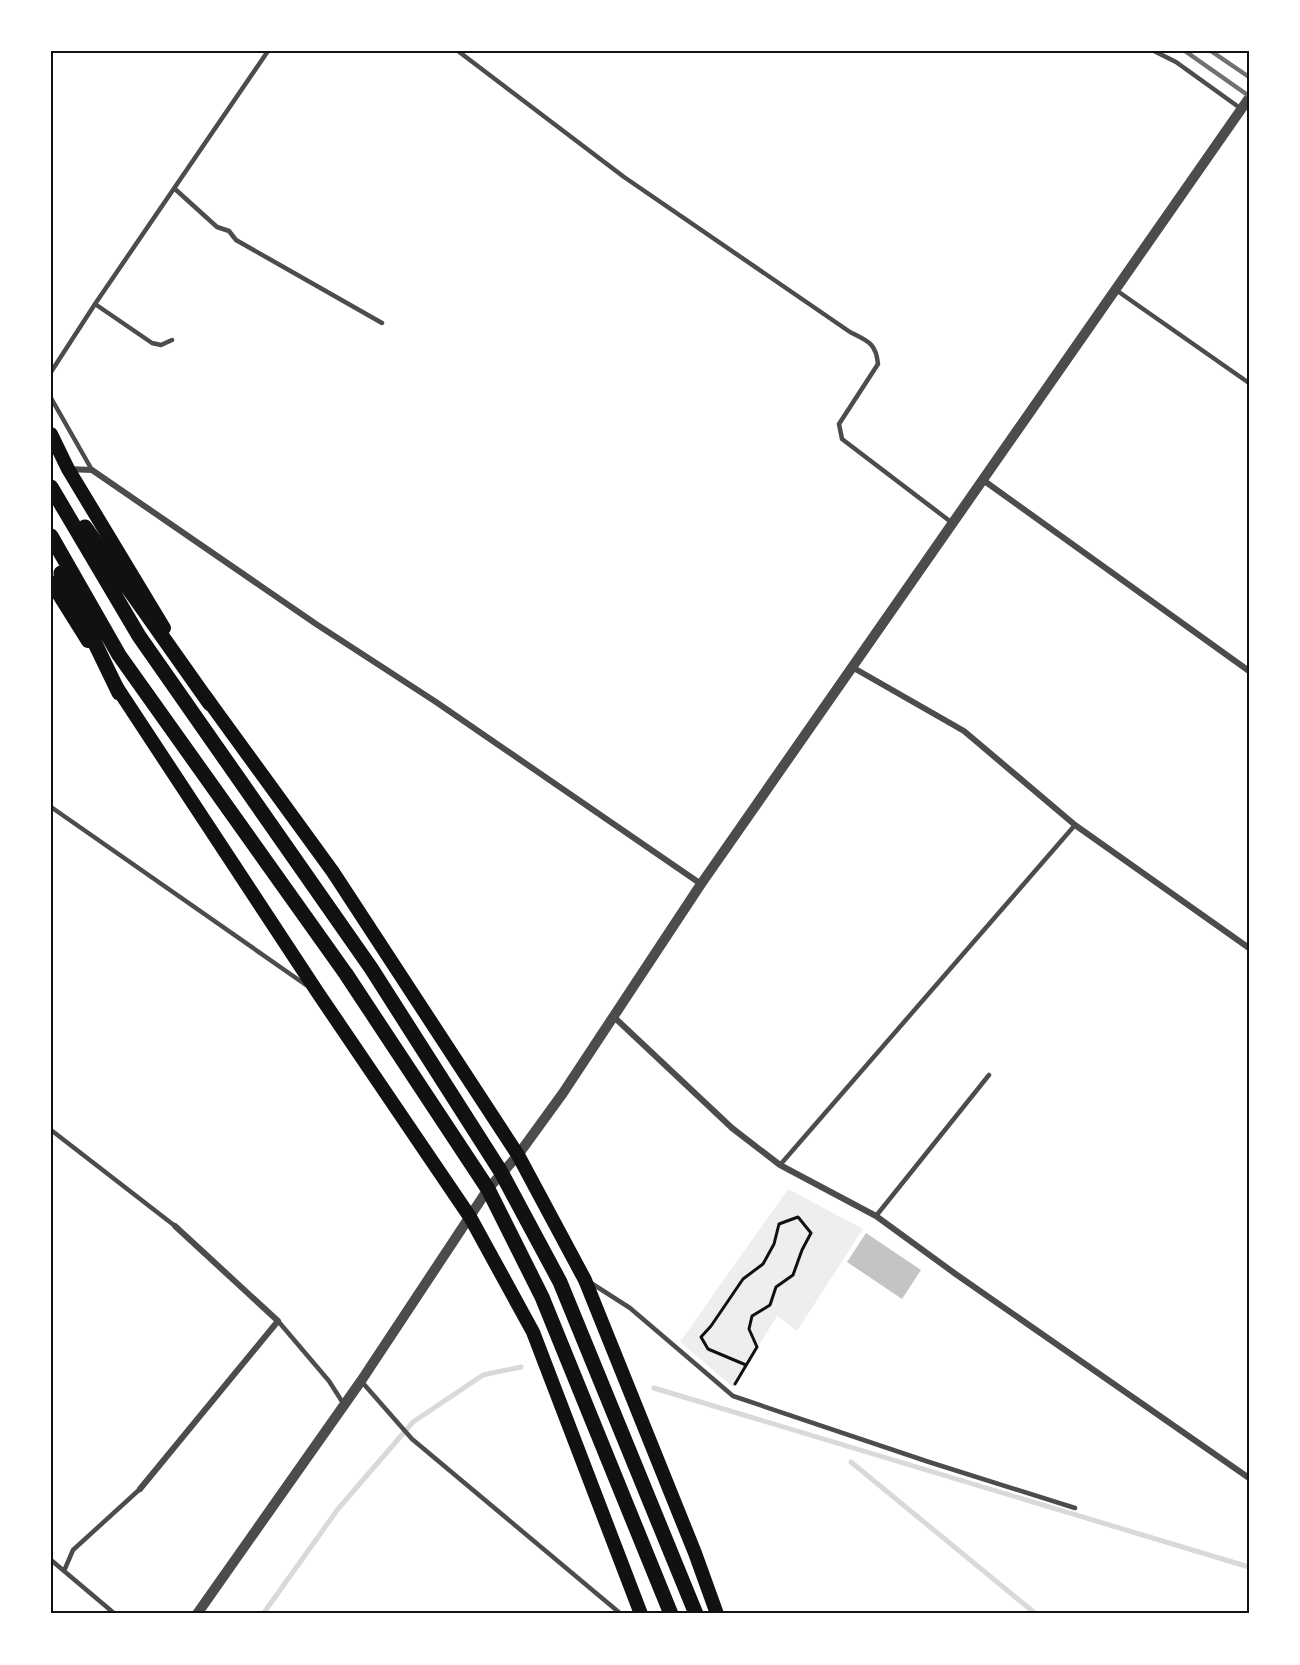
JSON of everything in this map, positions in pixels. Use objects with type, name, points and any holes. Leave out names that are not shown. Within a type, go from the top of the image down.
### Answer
[{"type":"highway","points":[[51,479],[210,704]]},
{"type":"highway","points":[[51,487],[139,636],[371,968],[501,1172],[560,1282],[696,1614]]},
{"type":"highway","points":[[51,536],[118,655],[346,974],[488,1189],[542,1297],[671,1614]]},
{"type":"highway","points":[[51,552],[120,693]]},
{"type":"main road","points":[[51,434],[68,469],[210,704],[333,872],[518,1155],[584,1278],[695,1553],[717,1614]]},
{"type":"main road","points":[[51,582],[120,693],[318,993],[470,1217],[533,1332],[641,1614]]},
{"type":"street","points":[[197,1614],[361,1381],[488,1189],[518,1155],[614,1017],[701,884],[952,522],[1115,289],[1245,111],[1249,98]]},
{"type":"street","points":[[68,469],[93,470],[701,884]]},
{"type":"street","points":[[983,480],[1249,671]]},
{"type":"street","points":[[852,667],[964,732],[1075,825],[1249,948]]},
{"type":"street","points":[[614,1017],[732,1128],[780,1165],[876,1216],[1249,1478]]},
{"type":"street","points":[[140,1489],[278,1321],[175,1226]]},
{"type":"lane","points":[[51,372],[268,51]]},
{"type":"lane","points":[[458,51],[624,177],[850,333],[866,340],[876,350],[878,364],[839,424],[842,440],[952,522]]},
{"type":"lane","points":[[1154,51],[1176,62],[1245,111]]},
{"type":"lane","points":[[175,189],[217,227],[229,231],[236,240],[381,323]]},
{"type":"lane","points":[[1115,289],[1249,383]]},
{"type":"lane","points":[[95,304],[152,343],[161,345],[172,340]]},
{"type":"lane","points":[[51,398],[93,470]]},
{"type":"lane","points":[[51,807],[318,993]]},
{"type":"lane","points":[[780,1165],[1075,825]]},
{"type":"lane","points":[[876,1216],[989,1075]]},
{"type":"lane","points":[[51,1130],[175,1226]]},
{"type":"lane","points":[[584,1278],[630,1308],[733,1396],[1075,1508]]},
{"type":"lane","points":[[278,1321],[329,1381],[344,1404]]},
{"type":"lane","points":[[361,1381],[412,1439],[621,1614]]},
{"type":"lane","points":[[64,1571],[73,1550],[140,1489]]},
{"type":"lane","points":[[51,1560],[115,1614]]},
{"type":"path","points":[[729,1393],[757,1347],[749,1329],[752,1316],[770,1305],[776,1287],[794,1275],[802,1250],[811,1233],[798,1217],[779,1224],[774,1244],[763,1264],[743,1279],[701,1337],[708,1349],[746,1365]]},
{"type":"shaded area","points":[[788,1189],[863,1229],[797,1331],[777,1316],[733,1387],[680,1342]]},
{"type":"building","points":[[866,1233],[921,1270],[902,1299],[847,1262]]},
{"type":"waterway","points":[[263,1614],[338,1509],[413,1422],[483,1375],[521,1367]]},
{"type":"waterway","points":[[654,1388],[1249,1567]]},
{"type":"waterway","points":[[851,1462],[1036,1614]]},
{"type":"railway","points":[[1185,51],[1249,96]]},
{"type":"railway","points":[[1211,51],[1249,77]]}]
